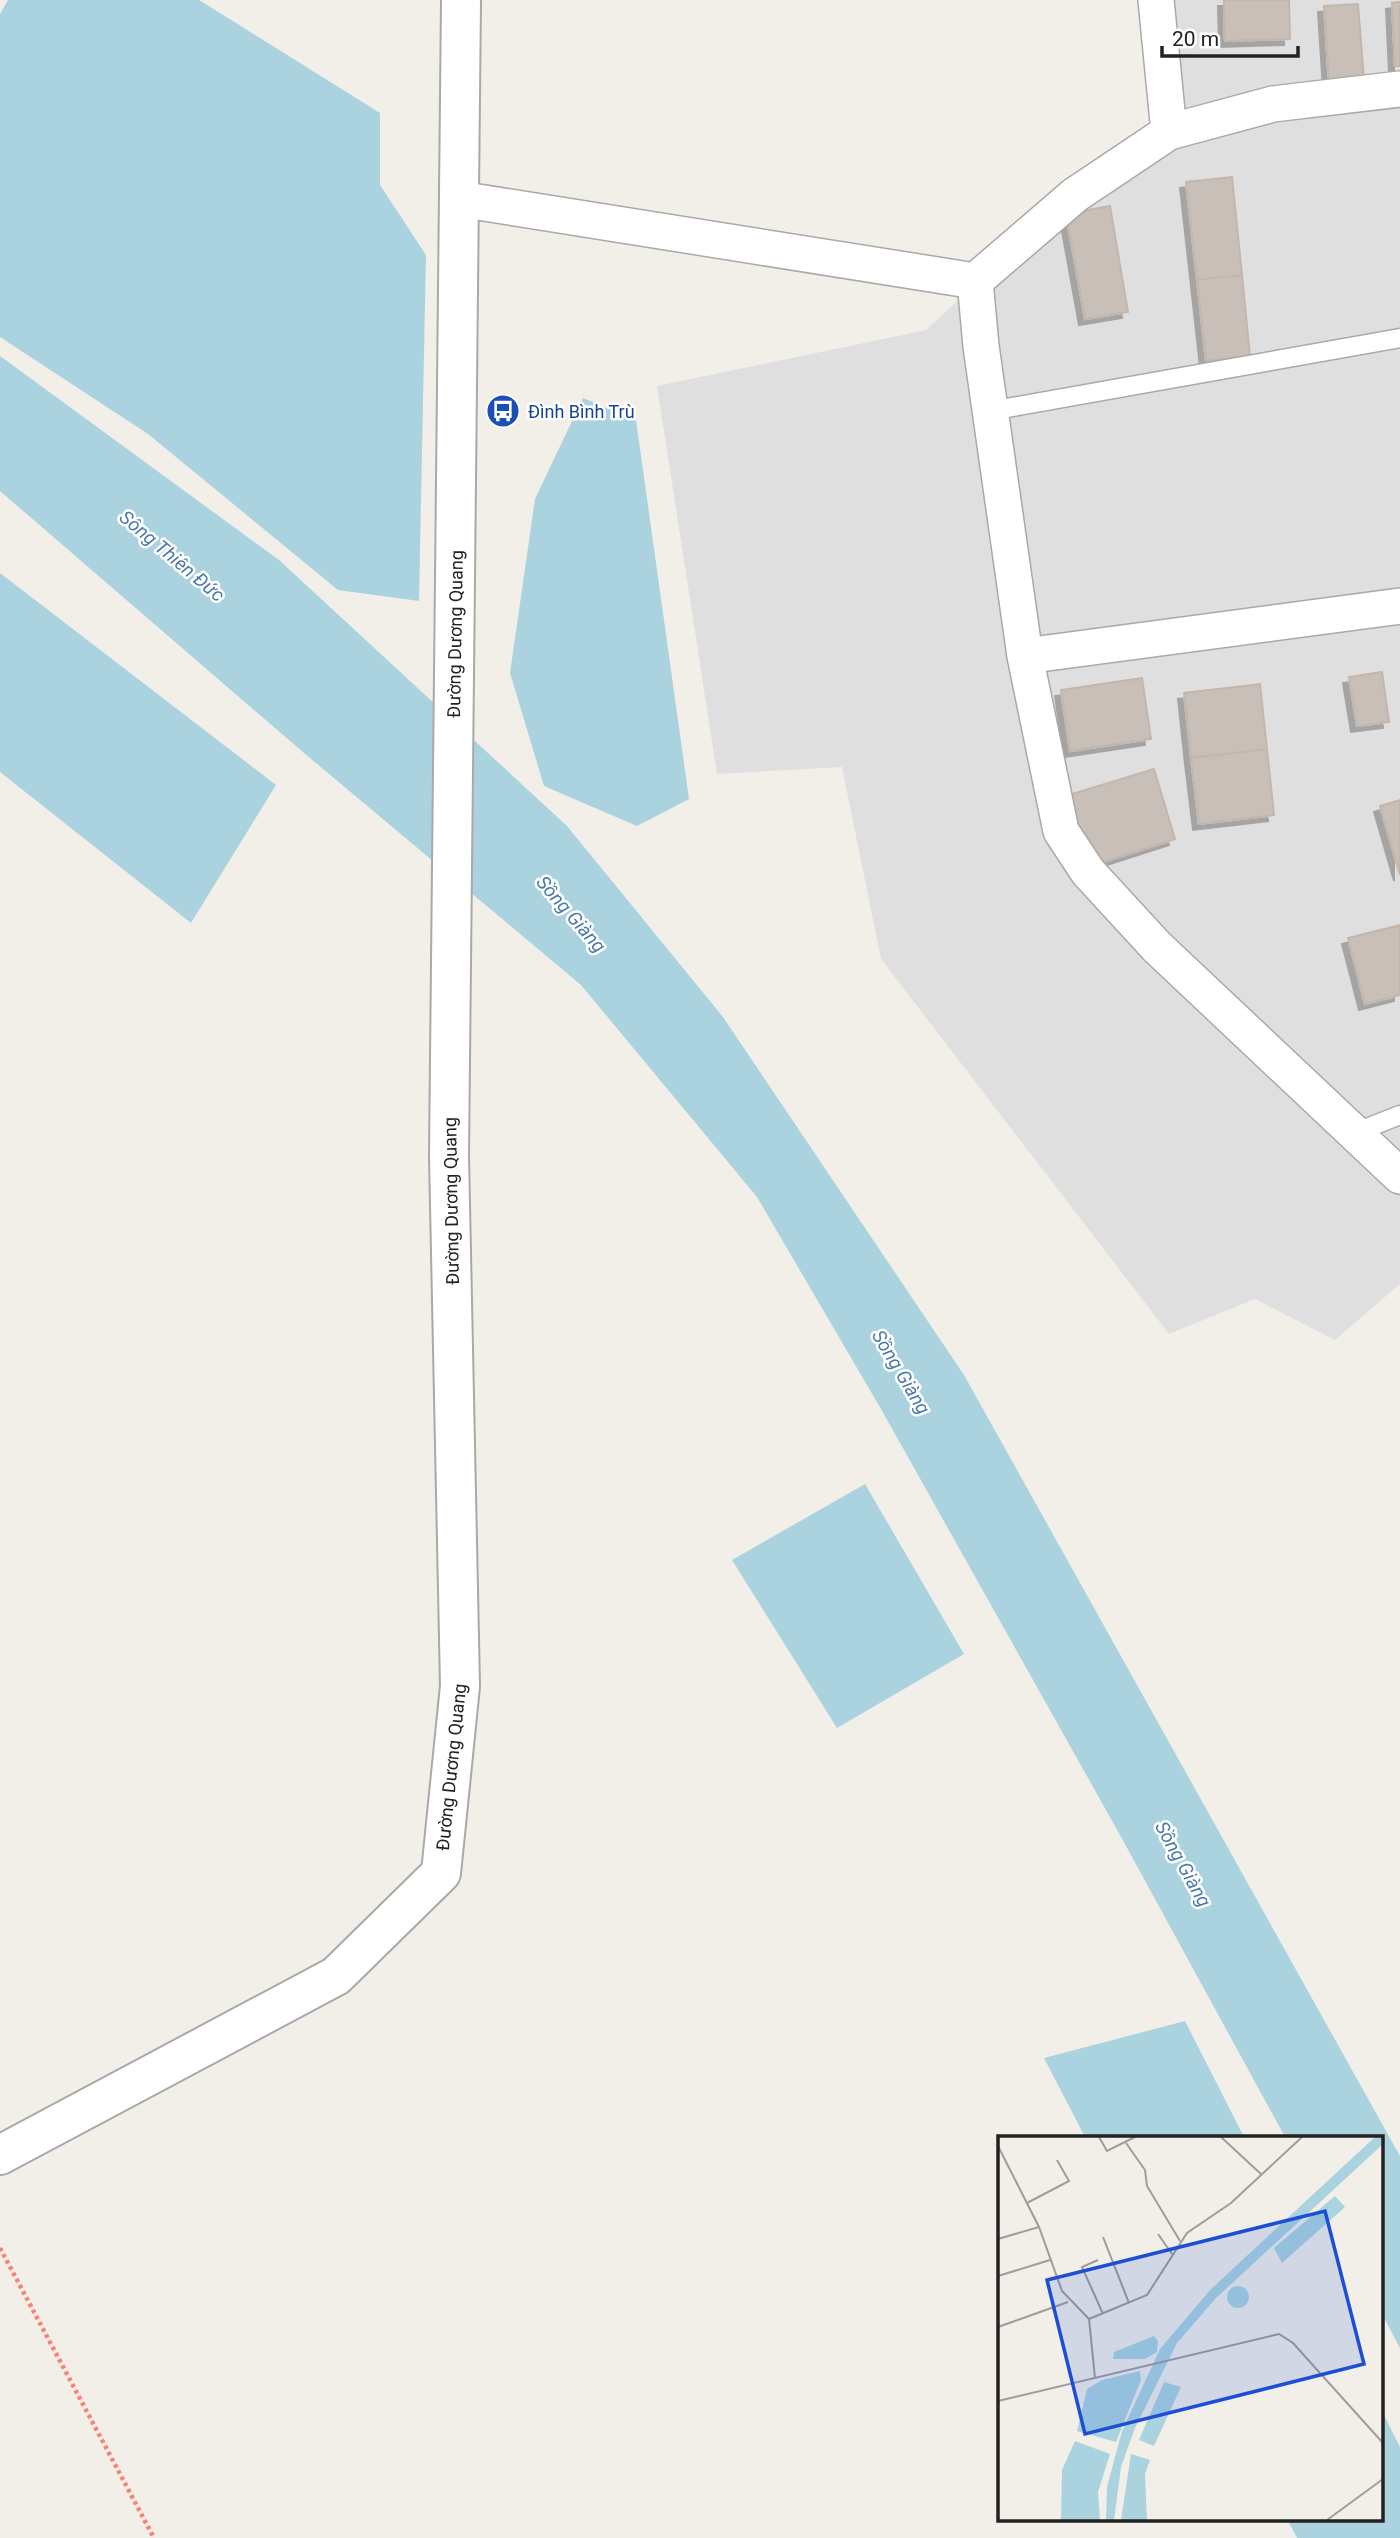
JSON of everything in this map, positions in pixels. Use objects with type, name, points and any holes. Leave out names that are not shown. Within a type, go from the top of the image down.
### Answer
[{"type":"street","name":"Đường Dương Quang","points":[[0,2155],[336,1976],[441,1873],[460,1686],[449,1156],[461,0]]},
{"type":"street","points":[[1156,0],[1169,132]]},
{"type":"street","points":[[459,199],[975,281],[1075,195],[1169,132],[1273,104],[1400,89]]},
{"type":"street","points":[[975,281],[981,346],[1025,656],[1060,831],[1088,872],[1157,947],[1400,1176]]},
{"type":"street","points":[[1025,656],[1400,606]]},
{"type":"lane","points":[[990,411],[1400,338]]},
{"type":"lane","points":[[1354,1133],[1400,1115]]},
{"type":"path","points":[[0,2248],[154,2538]]},
{"type":"shaded area","points":[[1172,0],[1400,0],[1400,1284],[1335,1340],[1255,1299],[1169,1334],[881,959],[842,767],[717,774],[657,386],[926,330],[1176,100]]},
{"type":"water","points":[[8,0],[199,0],[380,113],[380,185],[426,255],[419,601],[338,590],[148,434],[0,337],[0,14]]},
{"type":"water","points":[[0,356],[279,560],[567,826],[723,1017],[964,1375],[1400,2156],[1400,2348],[1382,2314],[1382,2136],[1284,2136],[1120,1835],[881,1409],[757,1197],[581,985],[304,753],[0,491]]},
{"type":"water","points":[[583,398],[636,420],[689,799],[637,826],[544,786],[510,673],[535,499]]},
{"type":"water","points":[[0,573],[276,785],[191,923],[0,772]]},
{"type":"water","points":[[865,1484],[964,1654],[837,1728],[732,1560]]},
{"type":"water","points":[[1185,2021],[1243,2136],[1084,2136],[1044,2058]]},
{"type":"water","points":[[1382,2411],[1400,2447],[1400,2538],[1297,2538],[1288,2520],[1382,2520]]},
{"type":"building","points":[[1224,0],[1289,0],[1290,39],[1225,41]]},
{"type":"building","points":[[1400,2],[1400,66],[1395,66],[1392,3]]},
{"type":"building","points":[[1358,4],[1364,80],[1329,83],[1324,6]]},
{"type":"building","points":[[1232,177],[1242,275],[1197,280],[1186,182]]},
{"type":"building","points":[[1110,206],[1128,312],[1085,319],[1066,214]]},
{"type":"building","points":[[1242,275],[1250,356],[1206,361],[1197,280]]},
{"type":"building","points":[[1382,672],[1389,722],[1357,726],[1349,677]]},
{"type":"building","points":[[1142,678],[1151,739],[1070,751],[1061,690]]},
{"type":"building","points":[[1260,684],[1267,749],[1191,758],[1184,693]]},
{"type":"building","points":[[1267,749],[1274,815],[1199,824],[1191,758]]},
{"type":"building","points":[[1154,769],[1175,839],[1091,866],[1069,795]]},
{"type":"building","points":[[1400,800],[1400,875],[1380,806]]},
{"type":"building","points":[[1400,925],[1400,995],[1365,1004],[1348,938]]},
{"type":"place","name":"Đình Bình Trù","points":[[503,411]]},
{"type":"water label","name":"Sông Thiên Đức","points":[[172,556]]},
{"type":"water label","name":"Sồng Giàng","points":[[571,914]]},
{"type":"water label","name":"Sồng Giàng","points":[[901,1372]]},
{"type":"water label","name":"Sồng Giàng","points":[[1183,1864]]}]
